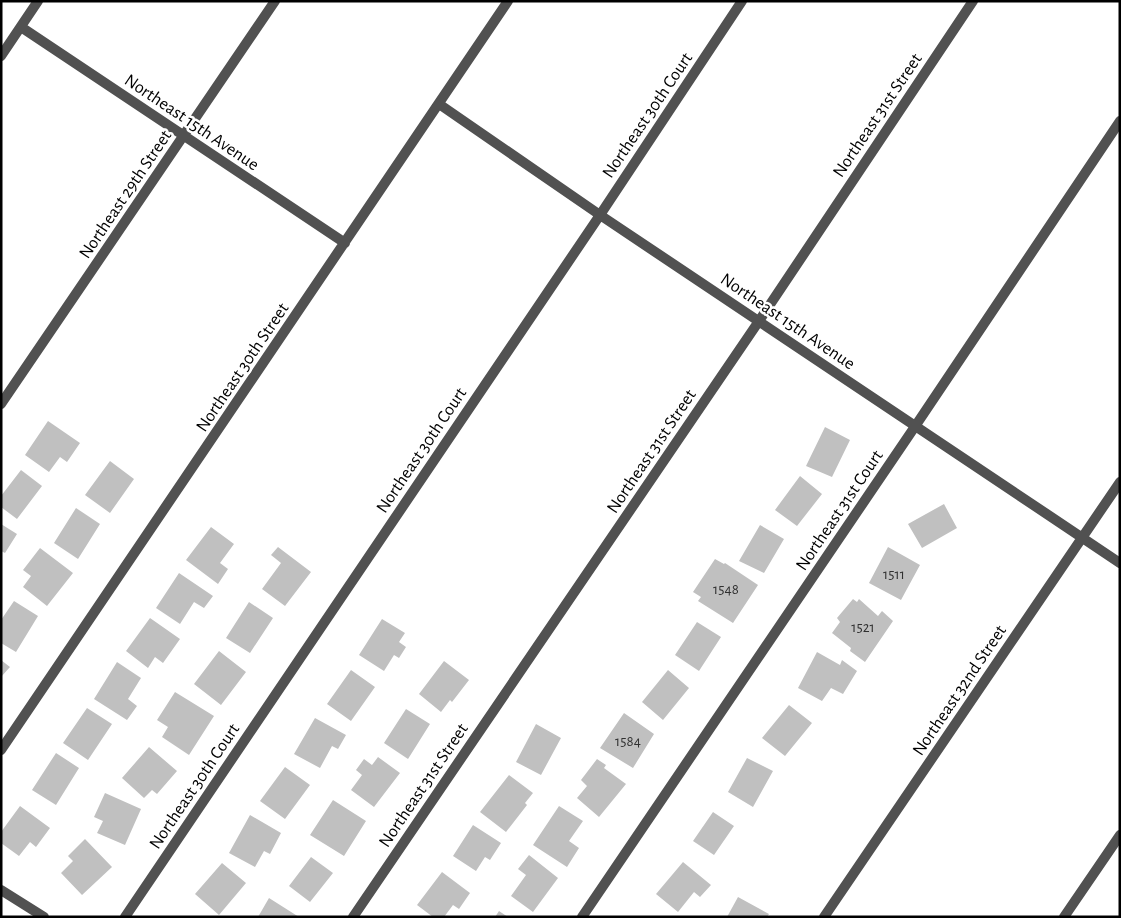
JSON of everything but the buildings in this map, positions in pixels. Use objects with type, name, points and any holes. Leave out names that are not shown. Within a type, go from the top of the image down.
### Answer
[{"type":"street","points":[[1,56],[38,1]]},
{"type":"street","name":"Northeast 29th Street","points":[[1,404],[275,1]]},
{"type":"street","name":"Northeast 30th Street","points":[[1,750],[508,1]]},
{"type":"street","name":"Northeast 30th Court","points":[[125,917],[600,215],[742,1]]},
{"type":"street","name":"Northeast 31st Street","points":[[353,917],[973,1]]},
{"type":"street","name":"Northeast 15th Avenue","points":[[21,27],[345,243]]},
{"type":"street","name":"Northeast 15th Avenue","points":[[439,104],[600,215],[1120,563]]},
{"type":"street","name":"Northeast 31st Court","points":[[582,917],[1120,121]]},
{"type":"street","name":"Northeast 32nd Street","points":[[824,917],[1120,482]]},
{"type":"street","points":[[1064,917],[1120,835]]},
{"type":"street","points":[[1,890],[44,917]]}]
